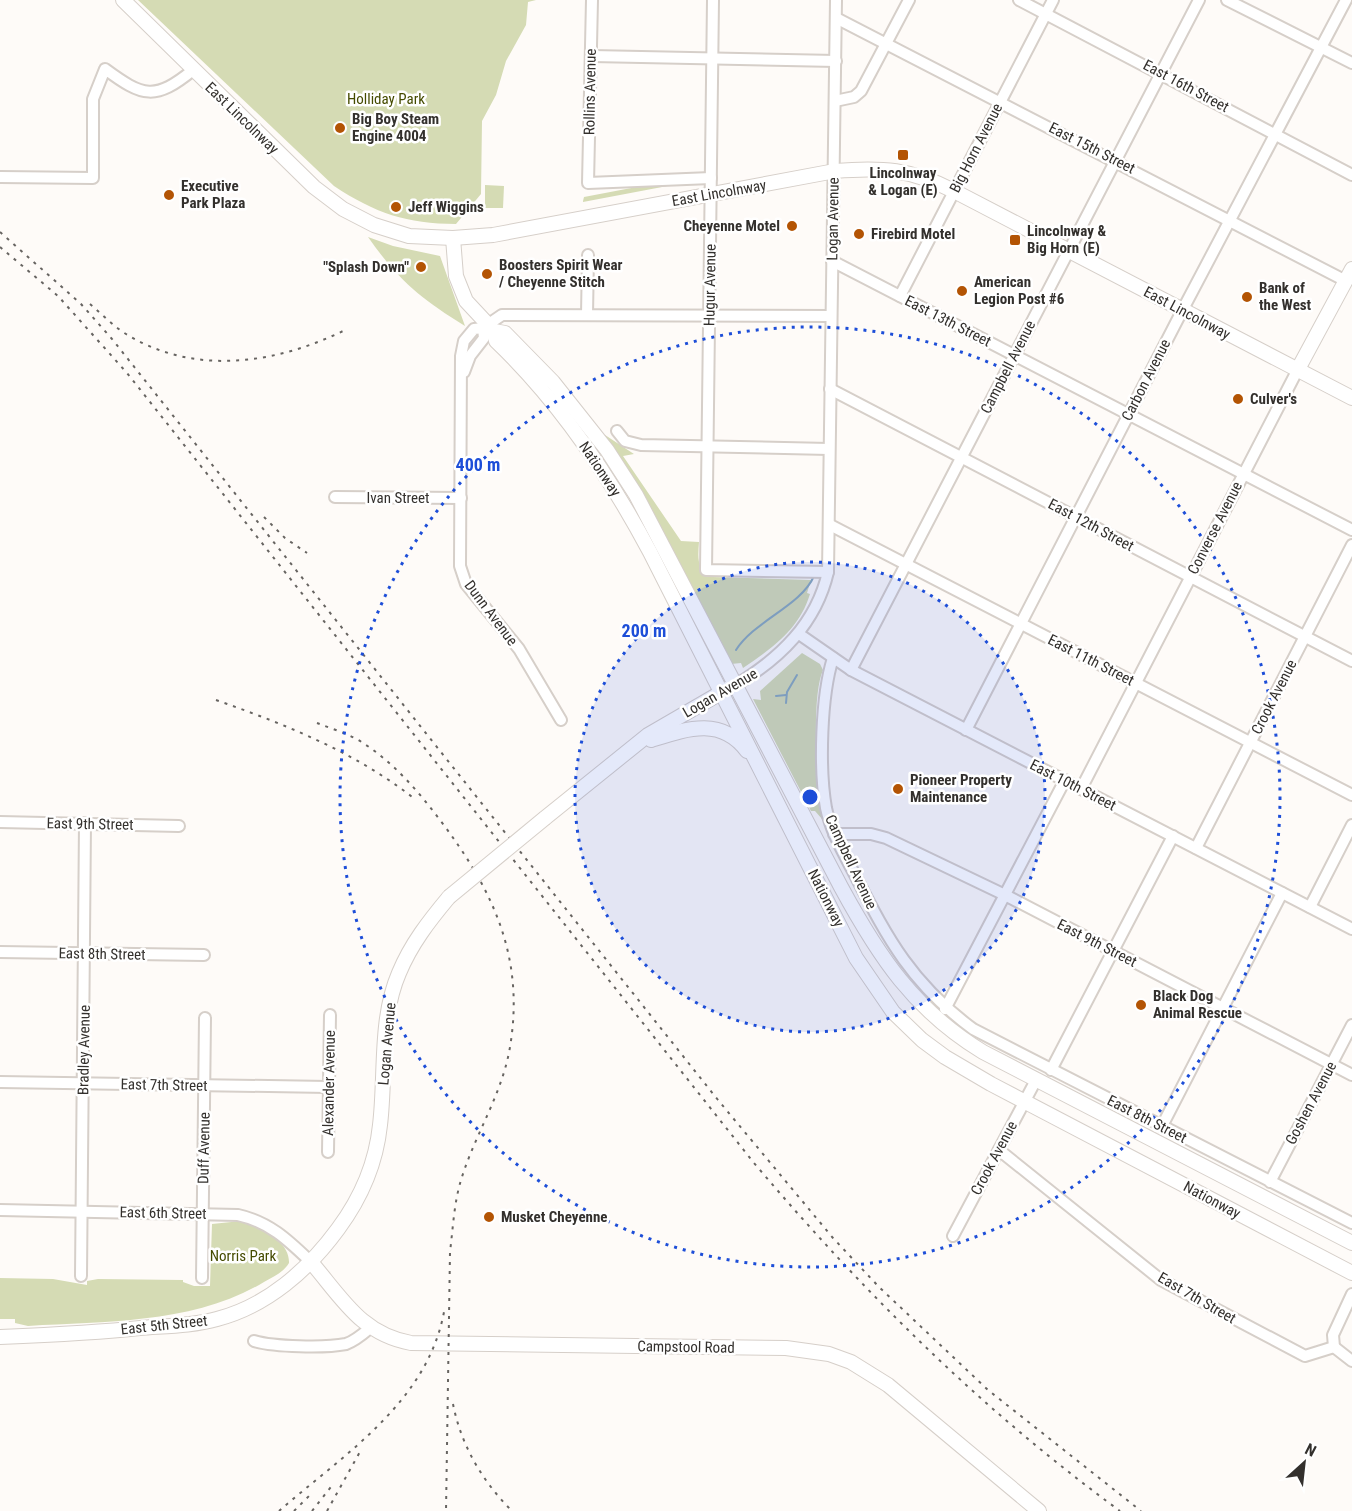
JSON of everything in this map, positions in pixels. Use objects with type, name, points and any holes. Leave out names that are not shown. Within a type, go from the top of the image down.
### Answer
[{"type":"main road","name":"East Lincolnway","points":[[123,0],[302,177],[343,209],[392,232],[435,239],[493,235],[834,171],[875,168],[905,171],[954,190],[1352,398]]},
{"type":"main road","name":"Nationway","points":[[453,238],[460,290],[496,341],[556,408],[614,489],[650,552],[856,958],[893,1012],[932,1048],[1025,1102],[1352,1273]]},
{"type":"main road","name":"Converse Avenue","points":[[1297,371],[1349,275]]},
{"type":"main road","name":"Nationway","points":[[488,328],[505,333],[553,382],[615,461],[646,511],[858,918],[902,985],[926,1010],[959,1037],[1036,1080],[1352,1243]]},
{"type":"main road","name":"Logan Avenue","points":[[311,1262],[349,1214],[370,1171],[380,1126],[388,1020],[394,986],[414,943],[448,897],[637,744],[671,721],[736,685]]},
{"type":"main road","points":[[637,744],[686,729],[713,728],[737,740],[764,774]]},
{"type":"main road","name":"Campstool Road","points":[[311,1262],[370,1328],[385,1336],[411,1343],[786,1348],[829,1354],[851,1362],[888,1385],[1039,1511]]},
{"type":"main road","name":"East 5th Street","points":[[0,1337],[88,1333],[218,1319],[259,1302],[295,1277],[311,1262]]},
{"type":"street","name":"Rollins Avenue","points":[[592,0],[588,183],[711,178]]},
{"type":"street","name":"Hugur Avenue","points":[[713,0],[706,570],[828,572]]},
{"type":"street","name":"Logan Avenue","points":[[736,685],[772,662],[799,634],[815,608],[828,572],[836,0]]},
{"type":"street","points":[[835,101],[854,97],[861,91],[909,0]]},
{"type":"street","name":"East 16th Street","points":[[1019,0],[1352,175]]},
{"type":"street","name":"Big Horn Avenue","points":[[900,296],[1053,0]]},
{"type":"street","name":"Campbell Avenue","points":[[851,670],[1198,0]]},
{"type":"street","points":[[1227,0],[1352,63]]},
{"type":"street","name":"Carbon Avenue","points":[[966,730],[1182,311],[1231,222],[1346,0]]},
{"type":"street","name":"East 15th Street","points":[[836,18],[1115,160],[1231,222],[1349,275]]},
{"type":"street","points":[[592,56],[836,62]]},
{"type":"street","points":[[0,177],[93,178],[93,99],[105,69],[128,86],[157,92],[172,88],[193,70]]},
{"type":"street","points":[[587,315],[588,255]]},
{"type":"street","name":"East 13th Street","points":[[832,261],[1352,530]]},
{"type":"street","points":[[488,328],[507,315],[831,316]]},
{"type":"street","name":"Dunn Avenue","points":[[488,328],[484,338],[470,356],[462,379],[459,561],[466,585],[519,649],[561,720]]},
{"type":"street","name":"Converse Avenue","points":[[1081,789],[1297,371]]},
{"type":"street","name":"East 12th Street","points":[[830,389],[1352,661]]},
{"type":"street","points":[[617,431],[630,444],[708,448],[829,449]]},
{"type":"street","name":"Ivan Street","points":[[335,497],[461,498]]},
{"type":"street","name":"East 11th Street","points":[[830,525],[1352,795]]},
{"type":"street","name":"Crook Avenue","points":[[1196,848],[1352,545]]},
{"type":"street","name":"East 10th Street","points":[[799,634],[851,670],[1352,929]]},
{"type":"street","name":"Campbell Avenue","points":[[833,658],[825,682],[823,785],[826,810],[834,834],[887,939],[918,981],[945,1009]]},
{"type":"street","points":[[945,1009],[1065,780]]},
{"type":"street","name":"East 9th Street","points":[[0,822],[180,826]]},
{"type":"street","name":"Bradley Avenue","points":[[81,1276],[85,823]]},
{"type":"street","points":[[1310,907],[1352,825]]},
{"type":"street","name":"East 9th Street","points":[[834,834],[871,834],[886,838],[1005,895],[1352,1075]]},
{"type":"street","points":[[1051,1070],[1173,836]]},
{"type":"street","points":[[1162,1126],[1282,893]]},
{"type":"street","name":"East 8th Street","points":[[0,952],[204,955]]},
{"type":"street","name":"East 8th Street","points":[[945,1009],[973,1029],[1352,1223]]},
{"type":"street","name":"Alexander Avenue","points":[[328,1152],[330,1015]]},
{"type":"street","name":"Duff Avenue","points":[[202,1278],[205,1018]]},
{"type":"street","name":"Goshen Avenue","points":[[1270,1182],[1352,1025]]},
{"type":"street","name":"Crook Avenue","points":[[953,1236],[1036,1080]]},
{"type":"street","name":"East 7th Street","points":[[0,1083],[328,1087]]},
{"type":"street","name":"East 7th Street","points":[[999,1150],[1161,1280],[1305,1356],[1334,1347]]},
{"type":"street","name":"East 6th Street","points":[[0,1210],[203,1213],[255,1219],[283,1235],[311,1262]]},
{"type":"street","points":[[1352,1294],[1333,1335],[1334,1347],[1352,1361]]},
{"type":"street","points":[[254,1341],[270,1346],[346,1344],[357,1339],[370,1328]]},
{"type":"green space","name":"Holliday Park","points":[[138,0],[536,0],[528,2],[526,25],[506,61],[496,95],[482,121],[481,194],[456,224],[422,222],[392,215],[363,203],[334,186]]},
{"type":"green space","points":[[678,184],[583,202],[584,197],[647,185]]},
{"type":"green space","points":[[485,185],[504,186],[503,208],[485,208]]},
{"type":"green space","points":[[368,237],[393,246],[440,256],[465,326],[411,288],[390,266]]},
{"type":"green space","points":[[605,435],[634,454],[623,456],[681,541],[699,542],[699,563],[707,575],[811,580],[807,593],[810,594],[805,607],[792,628],[743,668],[741,663],[731,664],[603,436]]},
{"type":"green space","points":[[802,653],[820,664],[823,670],[819,683],[816,721],[817,765],[825,818],[822,819],[815,811],[811,811],[753,699],[761,700],[760,691]]},
{"type":"green space","name":"Norris Park","points":[[241,1221],[264,1231],[279,1241],[288,1255],[289,1263],[278,1274],[237,1296],[209,1306],[150,1318],[28,1326],[15,1323],[15,1319],[0,1319],[0,1278],[53,1279],[87,1285],[87,1281],[98,1279],[183,1280],[194,1286],[210,1286],[212,1224]]},
{"type":"waterway","points":[[736,650],[754,630],[799,596],[814,576]]},
{"type":"waterway","points":[[786,703],[787,692],[797,675]]},
{"type":"waterway","points":[[776,696],[786,695]]},
{"type":"railway","points":[[0,232],[81,304],[112,339],[718,1100],[833,1238],[879,1287],[988,1390],[1141,1511]]},
{"type":"railway","points":[[0,247],[58,296],[127,373],[754,1163],[796,1211],[882,1304],[972,1391],[1069,1472],[1120,1511]]},
{"type":"railway","points":[[90,304],[121,331],[152,347],[179,356],[207,360],[234,361],[262,358],[290,351],[343,331]]},
{"type":"railway","points":[[264,517],[285,538],[307,553]]},
{"type":"railway","points":[[216,700],[295,730],[346,754],[416,800]]},
{"type":"railway","points":[[317,723],[352,737],[374,751],[405,778],[440,820],[459,846],[489,899],[500,926],[513,983],[513,1014],[506,1065],[461,1180],[453,1225],[450,1252],[446,1511]]},
{"type":"railway","points":[[279,1511],[355,1447],[401,1400],[420,1374],[435,1344],[444,1312]]},
{"type":"railway","points":[[453,1404],[461,1434],[474,1462],[491,1487],[512,1511]]},
{"type":"railway","points":[[327,1511],[361,1450]]},
{"type":"railway","points":[[312,1511],[334,1483]]},
{"type":"railway","points":[[294,1511],[313,1492]]},
{"type":"place","name":"Big Boy Steam Engine 4004","points":[[340,128]]},
{"type":"place","name":"Lincolnway & Logan (E)","points":[[903,155]]},
{"type":"place","name":"Executive Park Plaza","points":[[169,195]]},
{"type":"place","name":"Jeff Wiggins","points":[[396,207]]},
{"type":"place","name":"Cheyenne Motel","points":[[792,226]]},
{"type":"place","name":"Firebird Motel","points":[[859,234]]},
{"type":"place","name":"Lincolnway & Big Horn (E)","points":[[1015,240]]},
{"type":"place","name":"\"Splash Down\"","points":[[421,267]]},
{"type":"place","name":"Boosters Spirit Wear / Cheyenne Stitch","points":[[487,274]]},
{"type":"place","name":"American Legion Post #6","points":[[962,291]]},
{"type":"place","name":"Bank of the West","points":[[1247,297]]},
{"type":"place","name":"Culver's","points":[[1238,399]]},
{"type":"place","name":"Pioneer Property Maintenance","points":[[898,789]]},
{"type":"place","name":"Black Dog Animal Rescue","points":[[1141,1005]]},
{"type":"place","name":"Musket Cheyenne","points":[[489,1217]]}]
